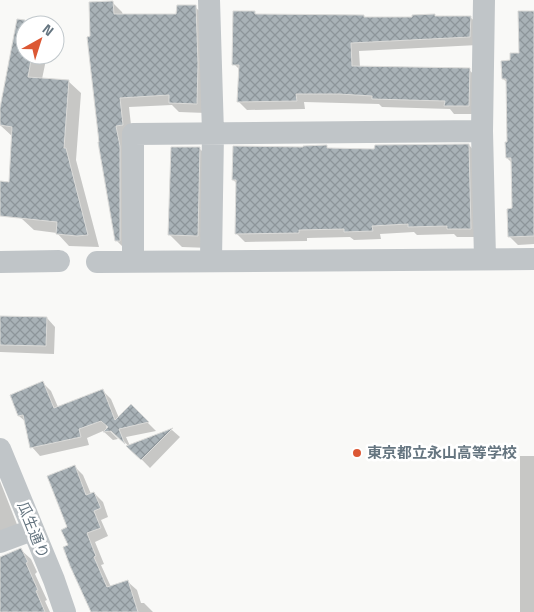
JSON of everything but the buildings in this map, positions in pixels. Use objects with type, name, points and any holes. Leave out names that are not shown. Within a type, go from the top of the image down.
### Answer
[{"type":"street","points":[[209,0],[213,133],[211,260]]},
{"type":"street","points":[[484,0],[482,131],[485,258]]},
{"type":"street","points":[[133,262],[133,134],[482,131]]},
{"type":"street","points":[[97,262],[534,259]]},
{"type":"street","points":[[0,262],[59,262]]},
{"type":"street","name":"瓜生通り","points":[[0,449],[54,580],[65,612]]},
{"type":"street","points":[[0,542],[32,530]]},
{"type":"place","name":"東京都立永山高等学校","points":[[357,453]]}]
